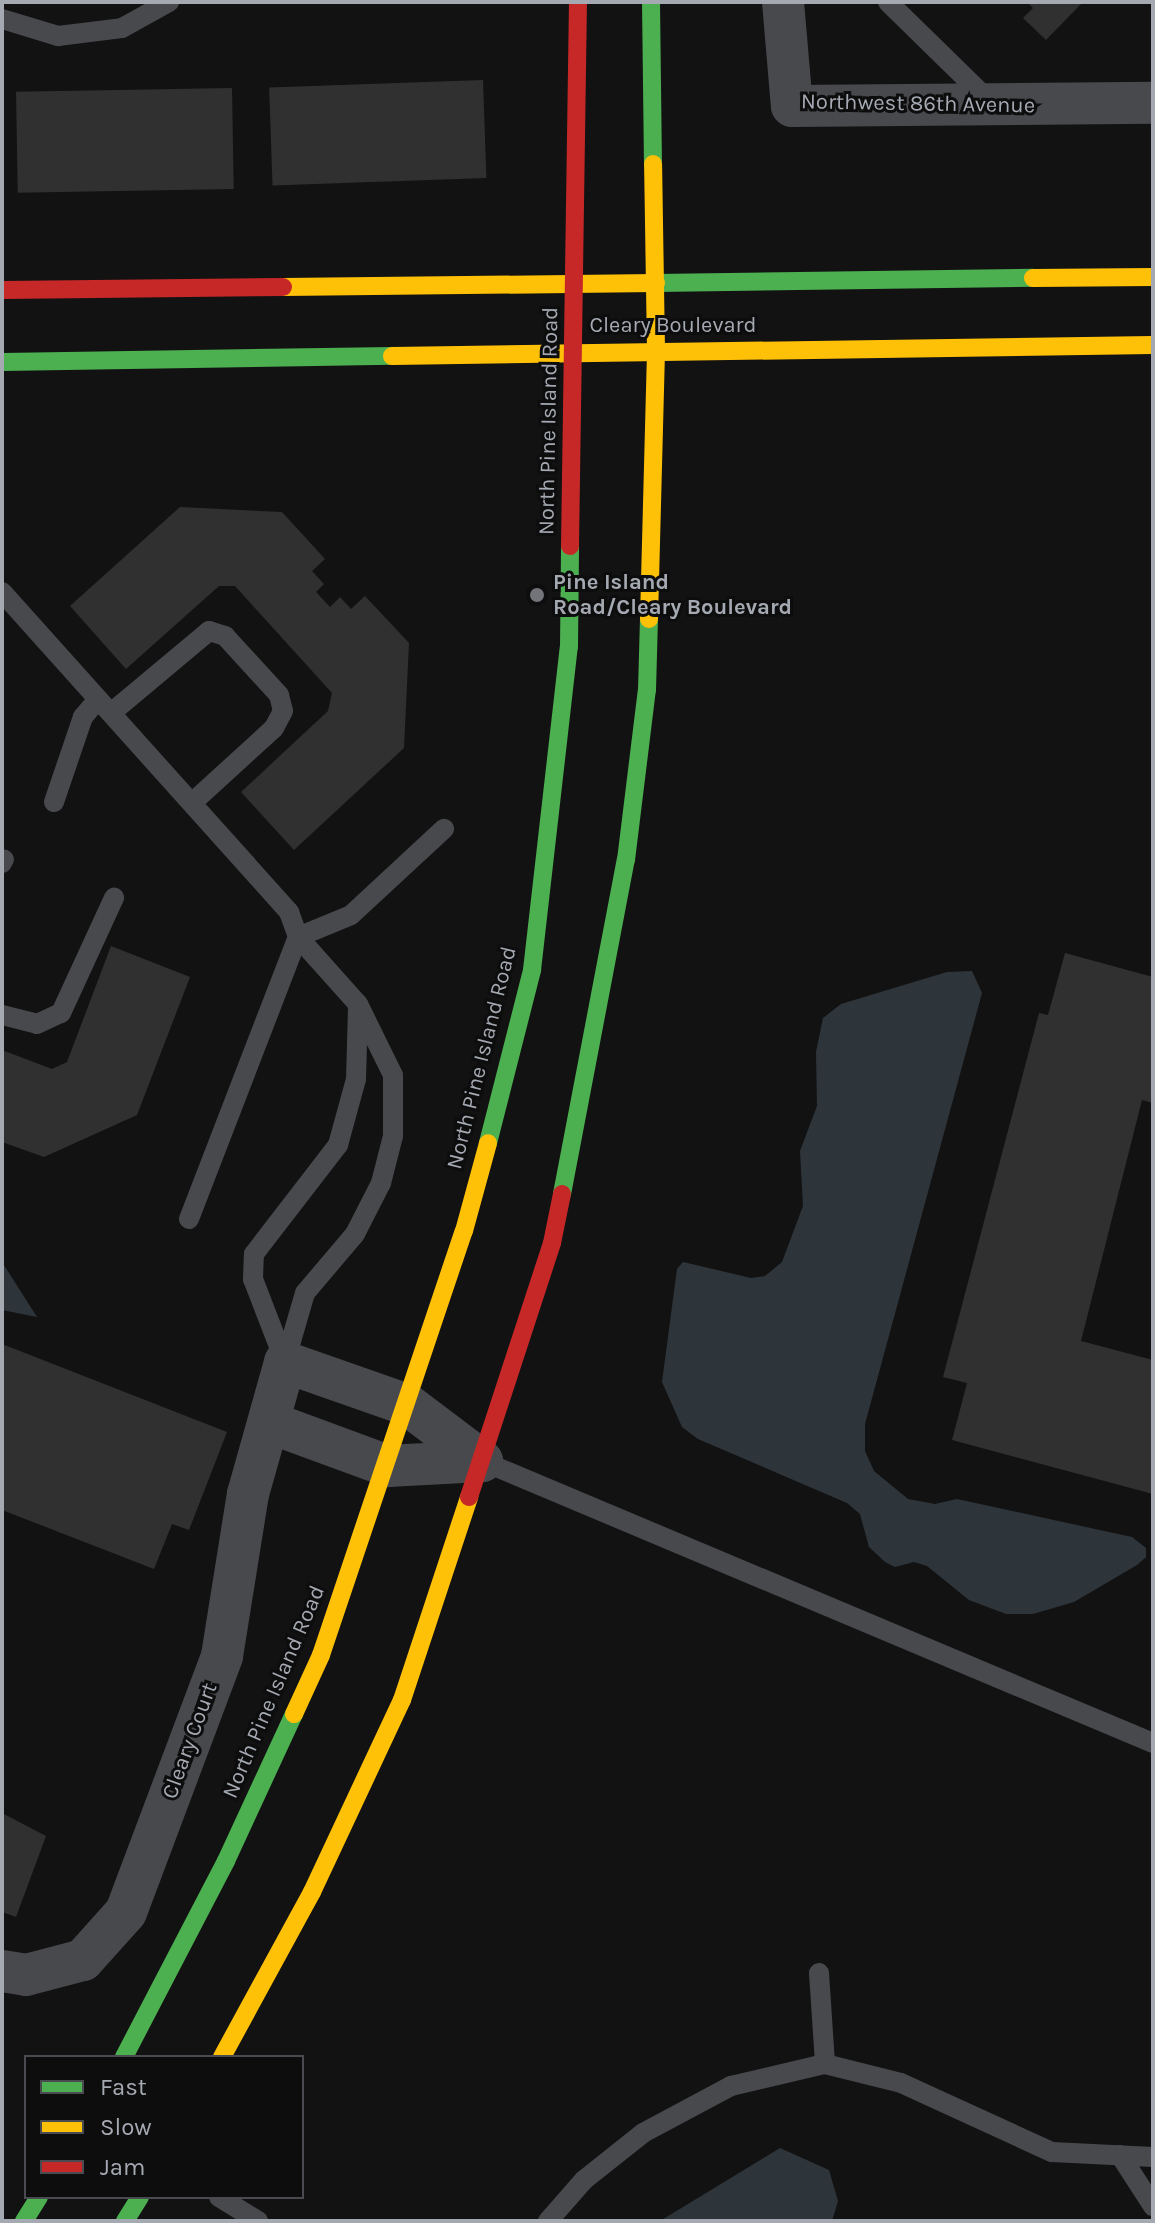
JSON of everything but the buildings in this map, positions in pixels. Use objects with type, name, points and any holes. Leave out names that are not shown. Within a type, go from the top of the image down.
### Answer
[{"type":"main road","name":"North Pine Island Road","points":[[125,2055],[226,1861],[321,1655],[388,1466],[464,1231],[532,970],[569,647],[576,350],[578,2]]},
{"type":"main road","points":[[223,2055],[312,1892],[402,1700],[552,1243],[626,860],[647,690],[656,350],[651,2]]},
{"type":"main road","name":"Cleary Boulevard","points":[[2,290],[1153,277]]},
{"type":"main road","name":"Cleary Boulevard","points":[[2,362],[576,350],[1153,345]]},
{"type":"main road","points":[[24,2221],[38,2199]]},
{"type":"street","name":"Northwest 86th Avenue","points":[[783,2],[792,106],[1097,106],[1153,103]]},
{"type":"street","points":[[285,1362],[408,1405],[482,1461]]},
{"type":"street","name":"Cleary Court","points":[[2,1971],[26,1975],[83,1960],[126,1912],[222,1656],[248,1494],[271,1423],[285,1362]]},
{"type":"street","points":[[271,1423],[388,1466],[482,1461]]},
{"type":"lane","points":[[2,19],[58,36],[122,28],[169,2]]},
{"type":"lane","points":[[888,2],[994,106]]},
{"type":"lane","points":[[2,592],[289,912],[298,937],[358,1004],[393,1075],[393,1136],[381,1183],[355,1234],[305,1293],[285,1362]]},
{"type":"lane","points":[[54,802],[83,717],[105,706],[209,631],[225,636],[279,695],[283,711],[274,728],[192,803]]},
{"type":"lane","points":[[189,1219],[298,937],[351,915],[444,829]]},
{"type":"lane","points":[[2,1015],[37,1024],[61,1013],[114,898]]},
{"type":"lane","points":[[285,1362],[253,1279],[254,1254],[338,1145],[356,1079],[358,1004]]},
{"type":"lane","points":[[482,1461],[1153,1743]]},
{"type":"lane","points":[[819,1973],[825,2064]]},
{"type":"lane","points":[[548,2221],[584,2180],[643,2133],[731,2086],[825,2064],[901,2083],[1052,2152],[1153,2157]]},
{"type":"lane","points":[[1120,2155],[1153,2206]]},
{"type":"lane","points":[[222,2199],[258,2221]]},
{"type":"shaded area","points":[[972,971],[982,993],[865,1424],[865,1451],[874,1471],[908,1499],[935,1504],[957,1499],[1132,1537],[1146,1548],[1146,1557],[1137,1565],[1074,1602],[1033,1614],[1006,1614],[969,1600],[927,1566],[914,1562],[895,1567],[885,1562],[869,1547],[860,1514],[847,1503],[698,1439],[682,1427],[662,1382],[677,1269],[683,1262],[751,1278],[765,1276],[782,1262],[803,1206],[800,1151],[817,1106],[816,1052],[823,1018],[841,1004],[947,972]]},
{"type":"shaded area","points":[[2,1262],[37,1317],[2,1310]]},
{"type":"shaded area","points":[[780,2148],[829,2170],[838,2201],[832,2221],[660,2221]]},
{"type":"traffic: fast","points":[[651,2],[653,164]]},
{"type":"traffic: fast","points":[[656,283],[1033,278]]},
{"type":"traffic: fast","points":[[2,362],[392,356]]},
{"type":"traffic: fast","points":[[488,1143],[532,970],[569,647],[570,546]]},
{"type":"traffic: fast","points":[[562,1194],[626,860],[647,690],[649,619]]},
{"type":"traffic: fast","points":[[125,2055],[226,1861],[294,1714]]},
{"type":"traffic: fast","points":[[24,2221],[38,2199]]},
{"type":"traffic: fast","points":[[125,2221],[139,2199]]},
{"type":"traffic: slow","points":[[649,619],[656,350],[653,164]]},
{"type":"traffic: slow","points":[[1033,278],[1153,277]]},
{"type":"traffic: slow","points":[[283,287],[656,283]]},
{"type":"traffic: slow","points":[[392,356],[1153,345]]},
{"type":"traffic: slow","points":[[294,1714],[321,1655],[464,1231],[488,1143]]},
{"type":"traffic: slow","points":[[223,2055],[312,1892],[402,1700],[469,1497]]},
{"type":"traffic: jam","points":[[570,546],[578,2]]},
{"type":"traffic: jam","points":[[2,290],[283,287]]},
{"type":"traffic: jam","points":[[469,1497],[552,1243],[562,1194]]},
{"type":"place","name":"Pine Island Road/Cleary Boulevard","points":[[537,595]]}]
